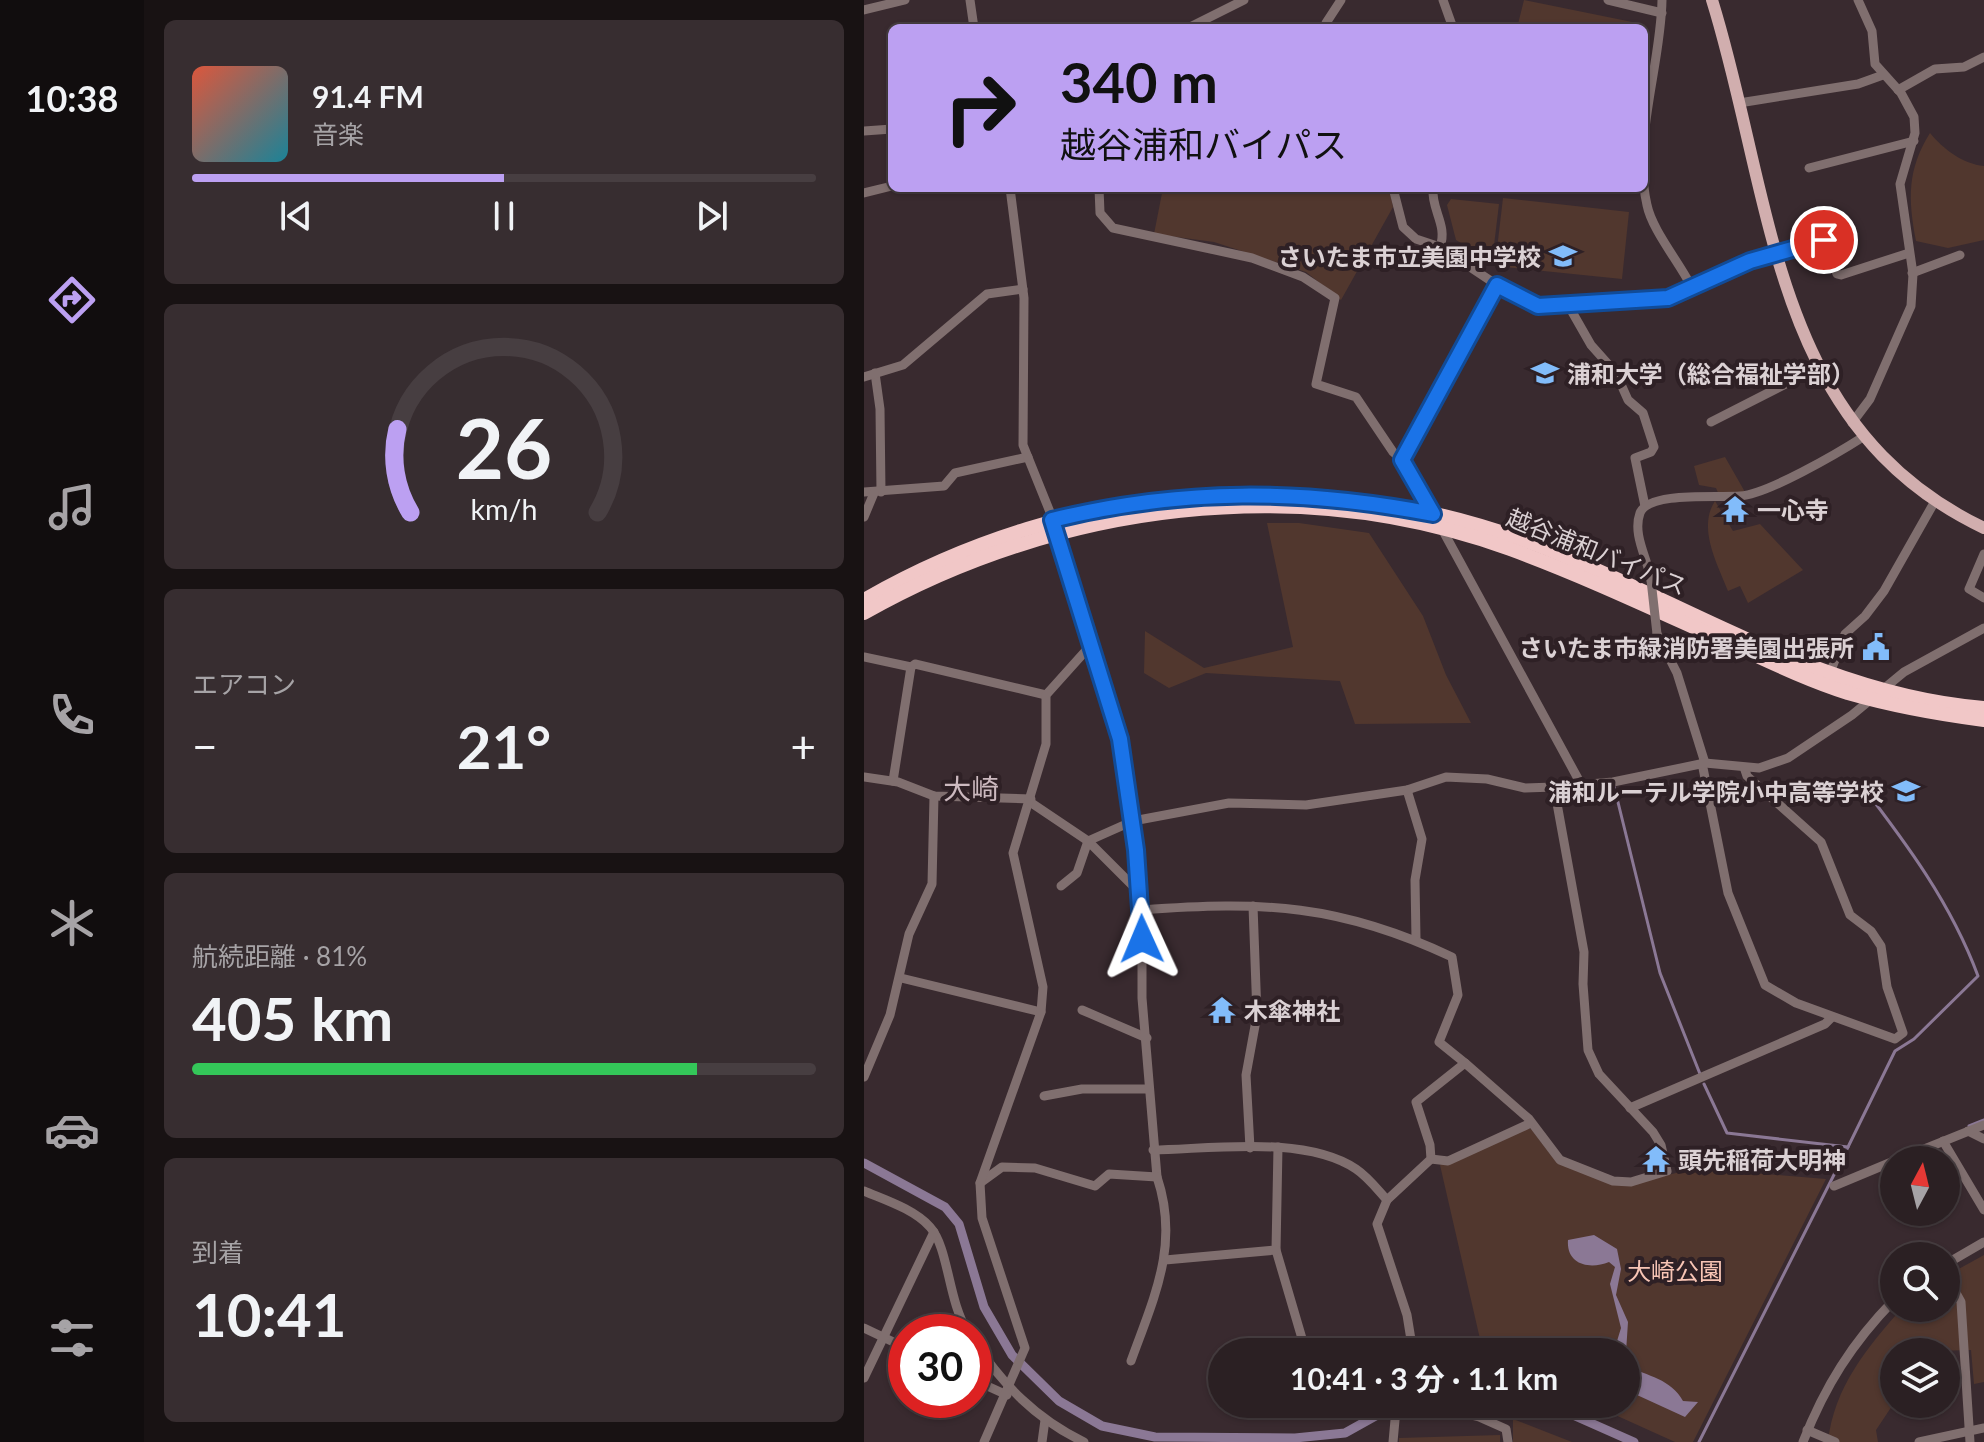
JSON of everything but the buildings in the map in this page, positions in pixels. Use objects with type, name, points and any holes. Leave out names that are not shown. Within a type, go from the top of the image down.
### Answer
[{"type":"highway","name":"越谷浦和バイパス","points":[[864,600],[928,566],[979,544],[1054,526],[1125,503],[1258,493],[1341,498],[1433,514],[1548,549],[1876,694],[1984,708]]},
{"type":"highway","name":"越谷浦和バイパス","points":[[864,613],[1054,526],[1160,512],[1256,506],[1350,512],[1442,530],[1511,549],[1785,669],[1984,720]]},
{"type":"main road","points":[[1712,0],[1778,253],[1800,329],[1817,368],[1852,423],[1903,478],[1935,501],[1984,528]]},
{"type":"street","points":[[864,10],[905,0]]},
{"type":"street","points":[[970,0],[973,24]]},
{"type":"street","points":[[1196,24],[1244,0]]},
{"type":"street","points":[[1326,23],[1341,0]]},
{"type":"street","points":[[1443,0],[1452,24]]},
{"type":"street","points":[[1608,0],[1662,13]]},
{"type":"street","points":[[1648,114],[1662,0]]},
{"type":"street","points":[[1852,423],[1870,399],[1900,337],[1911,306],[1912,273],[1900,184],[1902,167],[1914,141],[1914,117],[1898,90],[1875,64],[1872,31],[1858,0]]},
{"type":"street","points":[[1898,90],[1935,69],[1964,67],[1984,57]]},
{"type":"street","points":[[1739,103],[1858,84],[1883,75]]},
{"type":"street","points":[[864,131],[888,129]]},
{"type":"street","points":[[1809,168],[1914,141]]},
{"type":"street","points":[[864,193],[888,187]]},
{"type":"street","points":[[1011,192],[1023,289],[1023,445],[1054,526],[1120,739],[1140,887],[1142,998],[1153,1150],[1168,1217],[1165,1260],[1131,1361]]},
{"type":"street","points":[[1099,192],[1100,213],[1113,228],[1252,258],[1303,277],[1335,298],[1316,384],[1356,397],[1393,452],[1402,460],[1582,786]]},
{"type":"street","points":[[1394,192],[1403,227],[1416,239],[1440,247],[1497,285],[1538,306],[1668,298],[1691,286],[1824,238],[1837,274],[1841,275],[1909,253]]},
{"type":"street","points":[[1433,192],[1433,202],[1444,230],[1440,247]]},
{"type":"street","points":[[1647,192],[1647,207],[1691,286]]},
{"type":"street","points":[[1912,273],[1960,255]]},
{"type":"street","points":[[1402,460],[1497,285]]},
{"type":"street","points":[[864,377],[903,365],[987,294],[1023,289]]},
{"type":"street","points":[[1567,303],[1591,345],[1616,373],[1628,400],[1643,413],[1654,447],[1651,452],[1635,458],[1645,506]]},
{"type":"street","points":[[1711,422],[1817,368]]},
{"type":"street","points":[[864,517],[873,492],[880,409],[875,373]]},
{"type":"street","points":[[1745,770],[1747,776],[1821,842],[1850,915],[1871,931],[1881,946],[1887,987],[1903,1033],[1895,1039],[1796,1003],[1765,985],[1728,893],[1704,763],[1677,673],[1657,634],[1651,580],[1638,532],[1640,513],[1645,506],[1659,500],[1751,495],[1863,437]]},
{"type":"street","points":[[873,492],[944,486],[955,473],[1028,457]]},
{"type":"street","points":[[1830,673],[1845,634],[1865,616],[1884,591],[1935,501]]},
{"type":"street","points":[[1984,554],[1969,589],[1984,598]]},
{"type":"street","points":[[1061,886],[1077,873],[1088,841],[1133,821],[1229,803],[1306,805],[1407,790],[1446,777],[1465,776],[1525,788],[1582,786],[1704,763],[1745,770],[1774,765],[1788,758],[1904,672],[1984,628]]},
{"type":"street","points":[[984,1442],[1008,1393],[1022,1358],[1024,1344],[1006,1298],[982,1218],[980,1183],[1041,1012],[1043,987],[1013,853],[1046,744],[1046,695],[1090,646]]},
{"type":"street","points":[[864,657],[911,667],[915,664],[1046,695]]},
{"type":"street","points":[[893,781],[911,667]]},
{"type":"street","points":[[864,777],[893,781],[934,796],[1031,800],[1088,841],[1134,887],[1140,887]]},
{"type":"street","points":[[1142,910],[1227,904],[1348,917],[1416,939],[1452,957],[1458,995],[1439,1042],[1531,1123],[1560,1160],[1613,1181],[1631,1182],[1667,1171],[1661,1145],[1599,1074],[1588,1050],[1584,952],[1554,787]]},
{"type":"street","points":[[1407,790],[1422,839],[1415,880],[1416,939]]},
{"type":"street","points":[[864,1077],[901,978],[909,934],[932,884],[934,796]]},
{"type":"street","points":[[1250,1148],[1246,1075],[1257,1015],[1253,906]]},
{"type":"street","points":[[901,978],[1041,1012]]},
{"type":"street","points":[[1082,1010],[1147,1038]]},
{"type":"street","points":[[1630,1108],[1825,1024],[1832,1017]]},
{"type":"street","points":[[1431,1159],[1430,1145],[1416,1102],[1465,1063]]},
{"type":"street","points":[[1044,1096],[1082,1089],[1149,1089]]},
{"type":"street","points":[[1411,1338],[1407,1315],[1378,1233],[1380,1213],[1387,1200],[1431,1159],[1448,1161],[1531,1123]]},
{"type":"street","points":[[1931,1146],[1984,1125]]},
{"type":"street","points":[[1968,1131],[1984,1139]]},
{"type":"street","points":[[1943,1141],[1984,1210]]},
{"type":"street","points":[[1278,1147],[1276,1250],[1302,1338]]},
{"type":"street","points":[[1153,1150],[1278,1147],[1310,1152],[1353,1166],[1387,1200]]},
{"type":"street","points":[[980,1183],[1002,1167],[1035,1168],[1095,1186],[1109,1174],[1157,1177]]},
{"type":"street","points":[[1834,1186],[1880,1167]]},
{"type":"street","points":[[864,1191],[916,1216],[934,1232],[951,1296],[960,1314]]},
{"type":"street","points":[[864,1378],[934,1232]]},
{"type":"street","points":[[1960,1256],[1984,1242]]},
{"type":"street","points":[[1165,1260],[1276,1250]]},
{"type":"street","points":[[1960,1300],[1970,1442]]},
{"type":"street","points":[[1803,1442],[1843,1359],[1880,1314]]},
{"type":"street","points":[[864,1328],[888,1339]]},
{"type":"street","points":[[992,1369],[1008,1393]]},
{"type":"street","points":[[992,1387],[1008,1393],[1045,1420],[1084,1442]]},
{"type":"street","points":[[1481,1418],[1506,1429],[1508,1442]]},
{"type":"street","points":[[1042,1442],[1045,1420]]},
{"type":"street","points":[[1393,1442],[1395,1420]]},
{"type":"street","points":[[1919,1442],[1984,1428]]},
{"type":"street","points":[[1807,1430],[1835,1442]]},
{"type":"green space","points":[[1524,0],[1642,24],[1518,24]]},
{"type":"green space","points":[[1930,133],[1954,155],[1984,166],[1984,240],[1948,248],[1916,241],[1911,185],[1917,160]]},
{"type":"green space","points":[[1162,192],[1390,192],[1393,207],[1341,300],[1306,272],[1214,242],[1154,234]]},
{"type":"green space","points":[[1503,198],[1629,212],[1622,279],[1495,266]]},
{"type":"green space","points":[[1451,199],[1499,204],[1492,262],[1456,240],[1447,205]]},
{"type":"green space","points":[[1725,457],[1745,492],[1719,495],[1716,488],[1699,485],[1694,466]]},
{"type":"green space","points":[[1715,501],[1733,531],[1760,524],[1803,570],[1748,603],[1740,586],[1728,591],[1709,534],[1710,512]]},
{"type":"green space","points":[[1267,523],[1299,523],[1369,533],[1423,616],[1446,675],[1471,723],[1355,724],[1340,681],[1206,673],[1169,688],[1144,673],[1145,631],[1204,668],[1293,647]]},
{"type":"green space","name":"大崎公園","points":[[1525,1128],[1531,1129],[1551,1155],[1631,1184],[1676,1173],[1678,1167],[1826,1179],[1693,1442],[1675,1442],[1622,1418],[1640,1418],[1640,1338],[1480,1338],[1440,1165]]},
{"type":"green space","points":[[1984,1255],[1984,1382],[1974,1384],[1971,1350],[1960,1350],[1960,1338],[1880,1338],[1880,1418],[1884,1418],[1876,1430],[1878,1442],[1828,1442],[1831,1422],[1845,1386],[1865,1353],[1890,1322],[1960,1322],[1960,1268]]},
{"type":"green space","points":[[1513,1419],[1572,1442],[1513,1442]]},
{"type":"green space","points":[[1500,1435],[1500,1442],[1399,1442],[1399,1438]]},
{"type":"shaded area","points":[[1594,1235],[1617,1249],[1621,1269],[1616,1295],[1628,1322],[1627,1338],[1618,1338],[1621,1328],[1610,1284],[1615,1267],[1609,1262],[1587,1265],[1575,1260],[1568,1248],[1568,1240]]},
{"type":"shaded area","points":[[1640,1372],[1665,1383],[1683,1401],[1698,1402],[1685,1417],[1640,1396]]},
{"type":"waterway","points":[[1848,1147],[1895,1051],[1914,1039],[1978,976],[1941,899],[1860,783]]},
{"type":"waterway","points":[[1614,786],[1660,973],[1700,1074]]},
{"type":"waterway","points":[[1699,1442],[1848,1147],[1727,1133],[1704,1084]]},
{"type":"waterway","points":[[1969,1126],[1984,1120]]},
{"type":"waterway","points":[[864,1163],[945,1207],[959,1224],[984,1307],[1012,1355],[1059,1401],[1102,1426],[1155,1437],[1295,1438],[1345,1433],[1372,1418]]},
{"type":"waterway","points":[[1580,1418],[1634,1442]]},
{"type":"place","name":"さいたま市立美園中学校","points":[[1563,256]]},
{"type":"place","name":"浦和大学（総合福祉学部）","points":[[1545,373]]},
{"type":"place","name":"一心寺","points":[[1735,509]]},
{"type":"place","name":"さいたま市緑消防署美園出張所","points":[[1876,647]]},
{"type":"place","name":"浦和ルーテル学院小中高等学校","points":[[1906,791]]},
{"type":"place","name":"木傘神社","points":[[1222,1010]]},
{"type":"place","name":"頭先稲荷大明神","points":[[1656,1159]]},
{"type":"district","name":"大崎","points":[[971,788]]},
{"type":"route","points":[[1142,939],[1133,821],[1120,739],[1052,520],[1125,503],[1258,493],[1341,498],[1433,514],[1402,460],[1497,285],[1538,306],[1586,300],[1668,298],[1704,279],[1750,261],[1824,240]]}]
